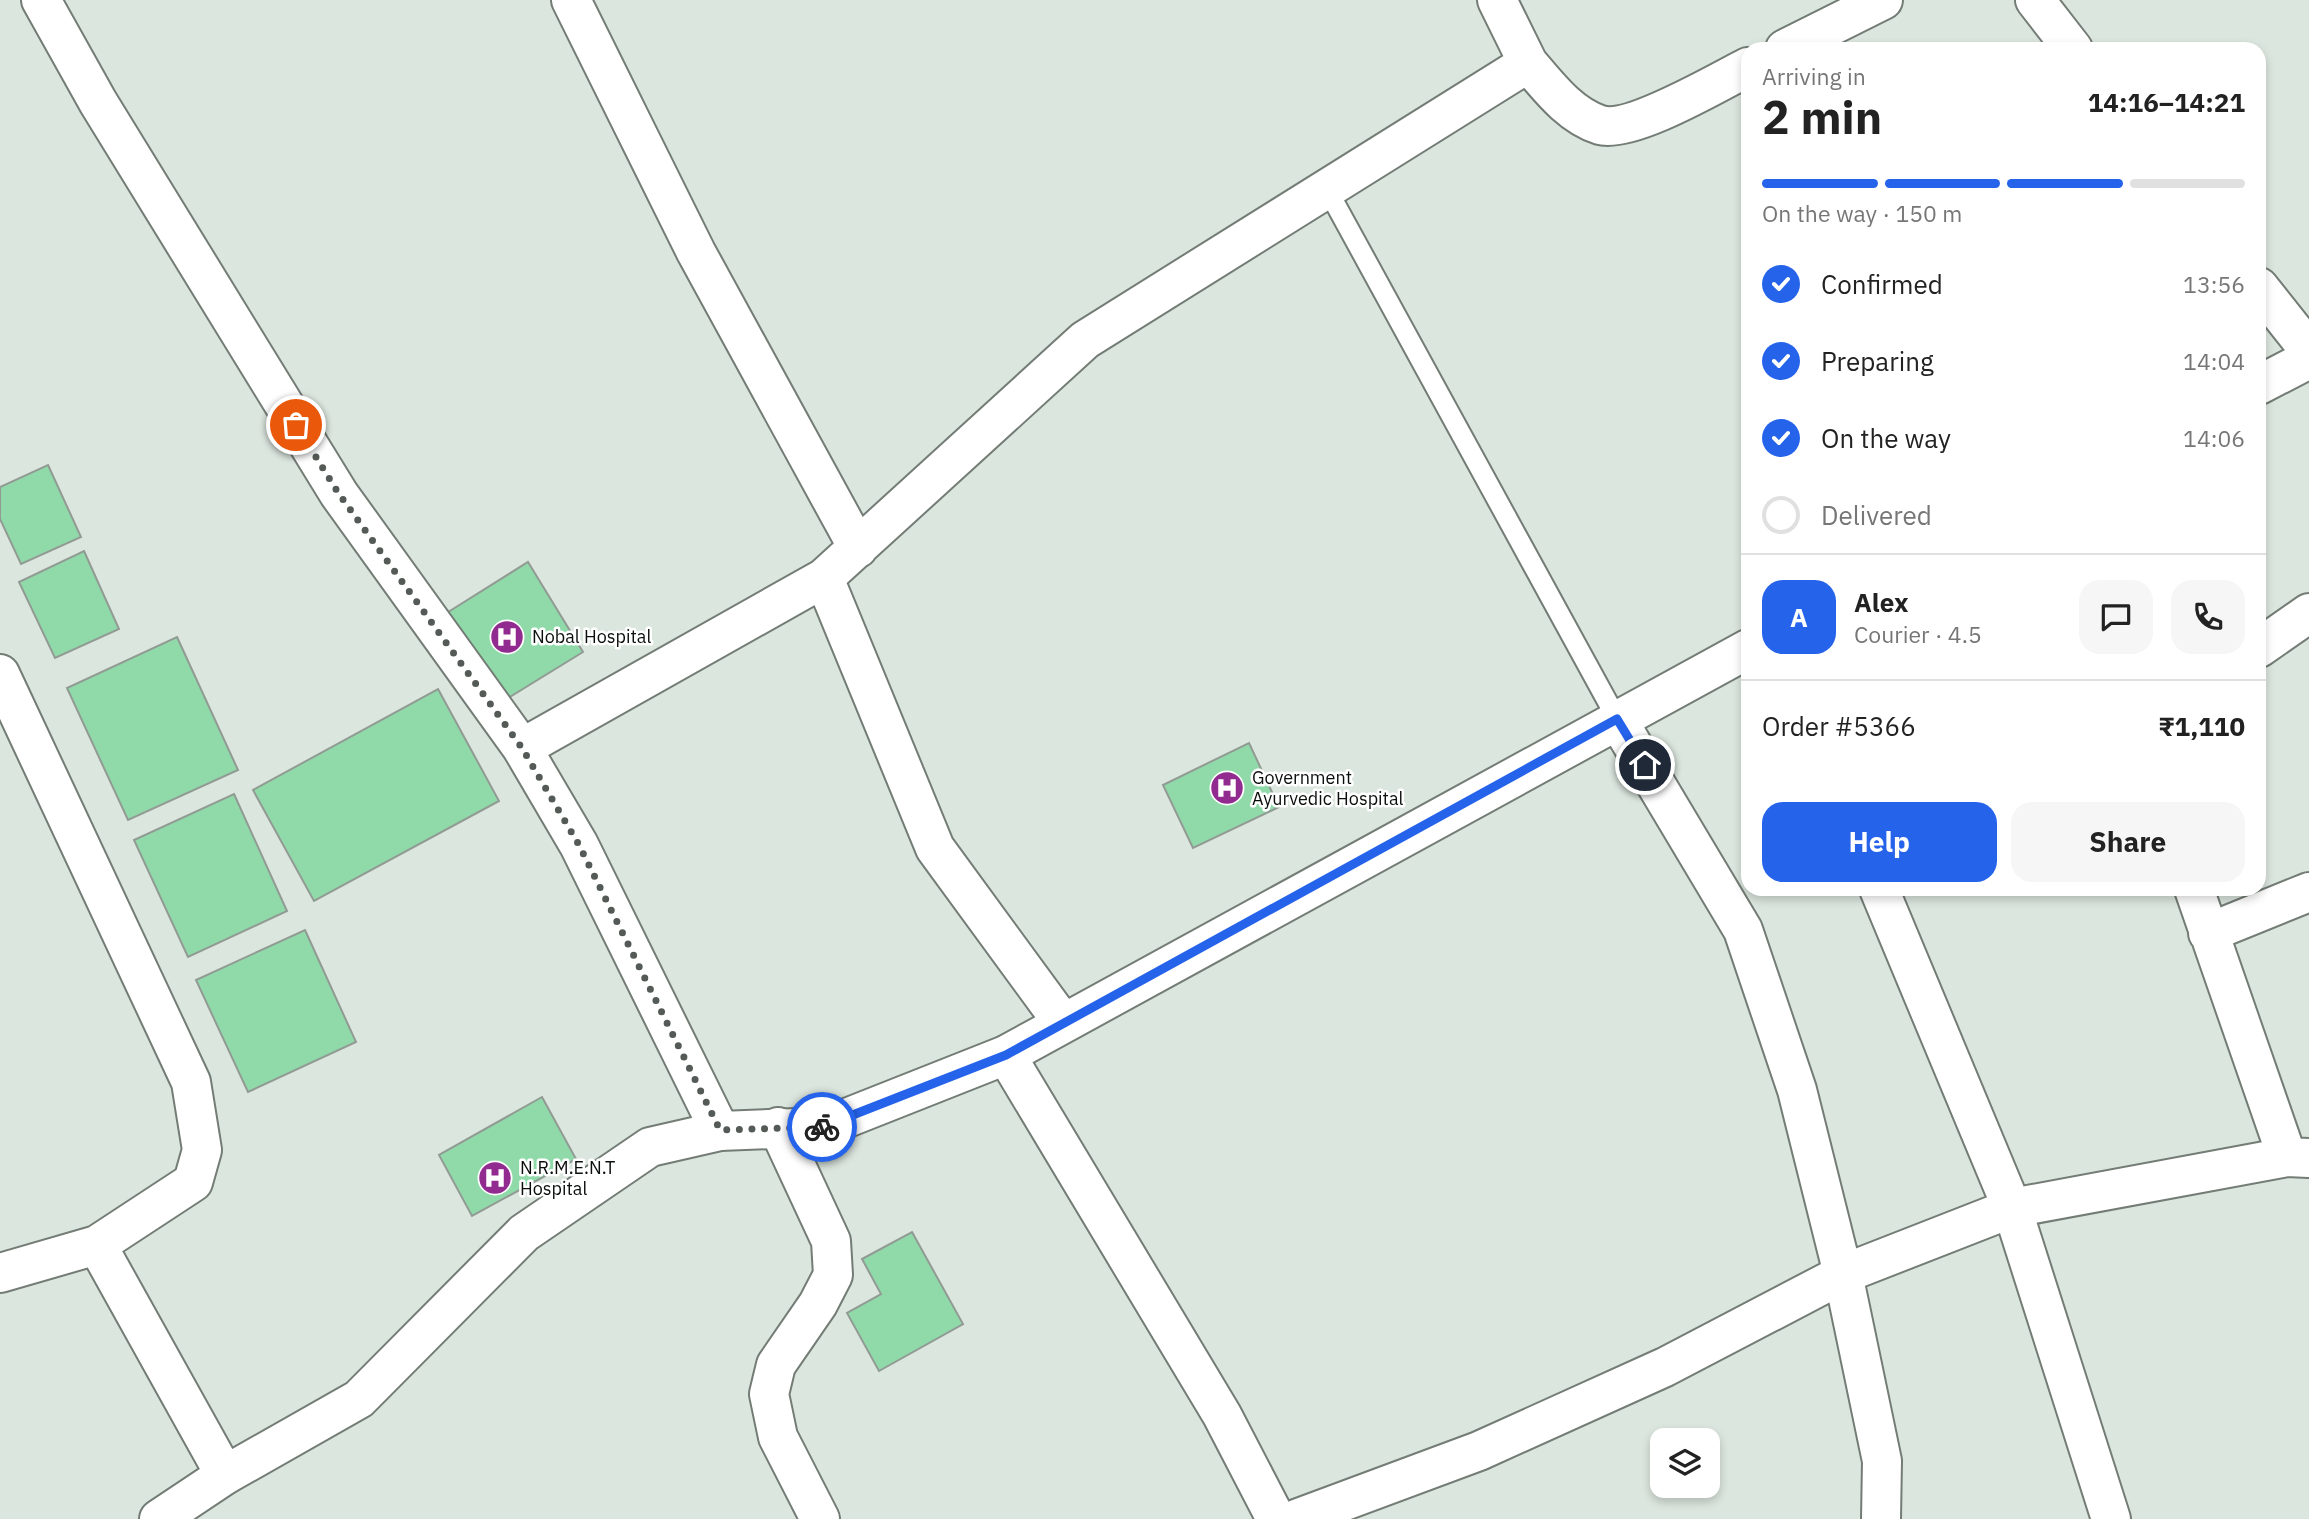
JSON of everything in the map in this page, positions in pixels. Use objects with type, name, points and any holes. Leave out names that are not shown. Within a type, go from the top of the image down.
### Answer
[{"type":"street","points":[[41,0],[106,114],[339,494],[522,748],[579,845],[720,1130]]},
{"type":"street","points":[[572,0],[696,253],[858,548]]},
{"type":"street","points":[[1497,0],[1528,63],[1563,104],[1602,126],[1642,120],[1741,70]]},
{"type":"street","points":[[1799,42],[1883,0]]},
{"type":"street","points":[[2035,0],[2068,42]]},
{"type":"street","points":[[522,748],[824,578],[1085,341],[1528,63]]},
{"type":"street","points":[[2266,296],[2309,350]]},
{"type":"street","points":[[2266,381],[2309,359]]},
{"type":"street","points":[[824,578],[935,848],[1063,1023]]},
{"type":"street","points":[[2266,643],[2309,613]]},
{"type":"street","points":[[159,1519],[225,1475],[359,1399],[524,1233],[650,1147],[720,1130],[824,1128],[1006,1055],[1741,653]]},
{"type":"street","points":[[0,674],[191,1082],[202,1150],[193,1182],[97,1245],[0,1273]]},
{"type":"street","points":[[1617,719],[1743,930],[1797,1090],[1843,1274],[1882,1461],[1881,1519]]},
{"type":"street","points":[[2208,933],[2309,892]]},
{"type":"street","points":[[1882,896],[2012,1209],[2111,1519]]},
{"type":"street","points":[[1296,1519],[1479,1451],[1665,1367],[1843,1274],[2012,1209],[2298,1158],[2195,896]]},
{"type":"street","points":[[1006,1055],[1222,1415],[1276,1519]]},
{"type":"street","points":[[778,1127],[831,1241],[833,1275],[818,1304],[776,1365],[769,1394],[778,1437],[820,1519]]},
{"type":"street","points":[[97,1245],[225,1475]]},
{"type":"lane","points":[[1327,189],[1617,719]]},
{"type":"building","points":[[48,465],[81,537],[21,564],[0,519],[0,487]]},
{"type":"building","points":[[84,551],[119,629],[55,658],[19,582]]},
{"type":"building","points":[[528,562],[583,652],[500,703],[445,614]]},
{"type":"building","points":[[177,637],[238,770],[128,820],[67,688]]},
{"type":"building","points":[[438,689],[499,801],[314,901],[253,790]]},
{"type":"building","points":[[1249,743],[1279,807],[1193,848],[1163,785]]},
{"type":"building","points":[[234,794],[287,911],[188,957],[134,840]]},
{"type":"building","points":[[305,930],[356,1042],[248,1092],[196,980]]},
{"type":"building","points":[[542,1097],[576,1159],[472,1216],[439,1155]]},
{"type":"building","points":[[912,1232],[963,1324],[879,1371],[847,1313],[881,1294],[862,1259]]},
{"type":"way so far","points":[[296,425],[339,494],[522,748],[579,845],[720,1130],[822,1127]]},
{"type":"place","name":"Nobal Hospital","points":[[507,637]]},
{"type":"place","name":"Government Ayurvedic Hospital","points":[[1227,788]]},
{"type":"place","name":"N.R.M.E.N.T Hospital","points":[[495,1178]]},
{"type":"route","points":[[822,1127],[1006,1055],[1617,719],[1645,765]]}]
